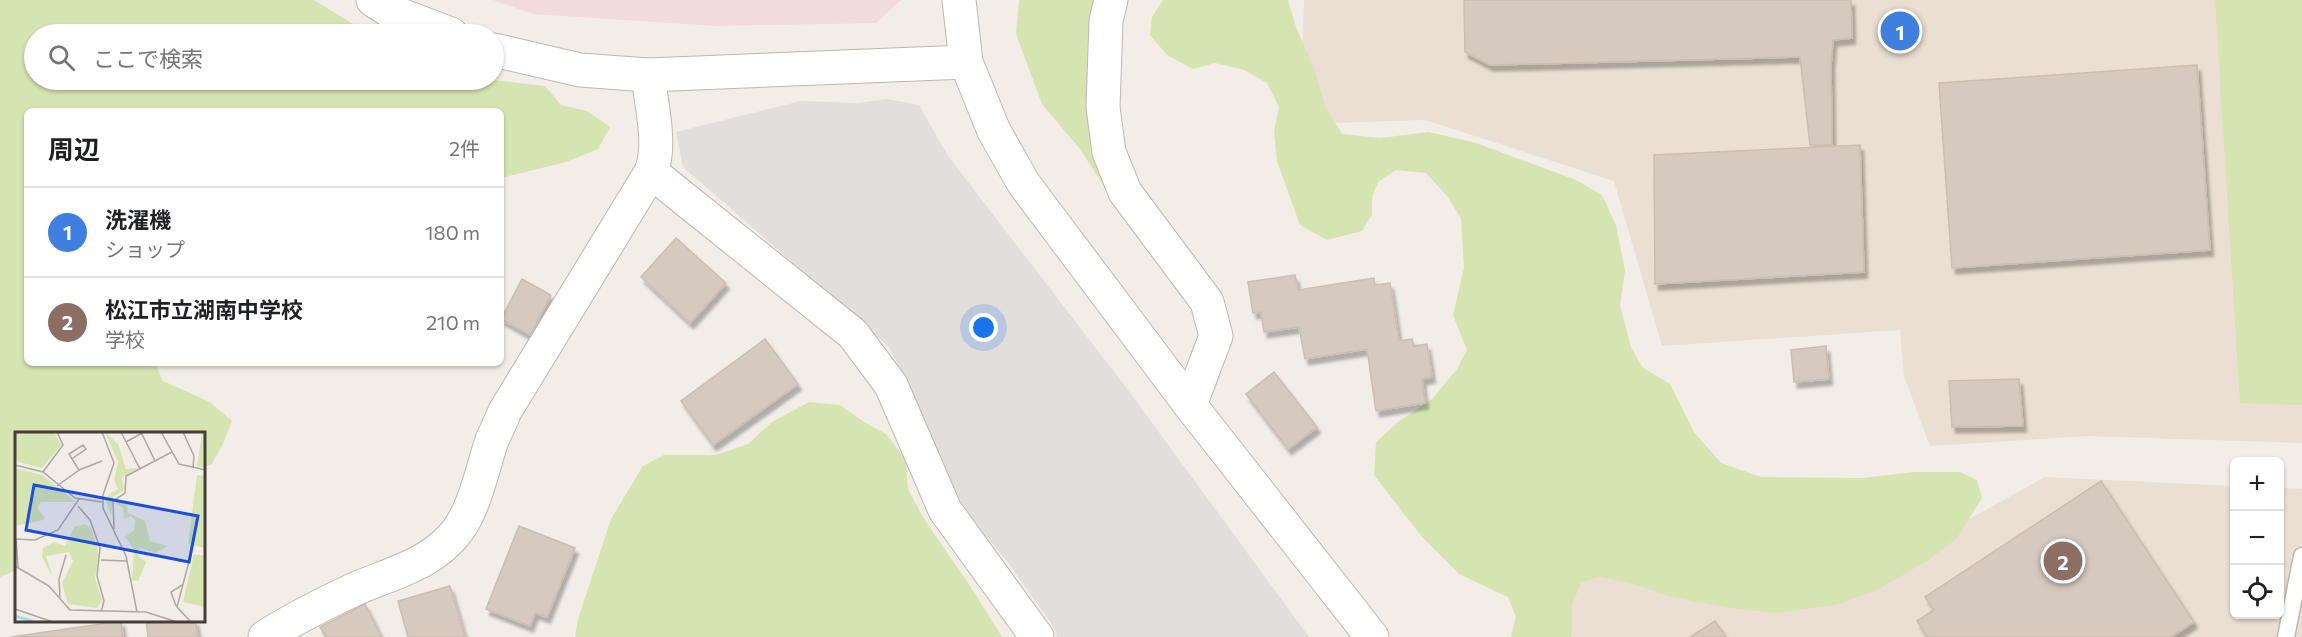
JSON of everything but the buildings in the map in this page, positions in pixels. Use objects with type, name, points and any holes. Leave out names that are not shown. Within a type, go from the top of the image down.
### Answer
[{"type":"street","points":[[373,0],[390,11],[424,24]]},
{"type":"street","points":[[958,0],[966,62],[994,131],[1024,184],[1190,405],[1372,637]]},
{"type":"street","points":[[1111,0],[1106,21],[1103,106],[1109,152],[1125,192],[1207,302],[1216,336],[1190,405]]},
{"type":"street","points":[[504,52],[580,70],[648,75],[966,62]]},
{"type":"street","points":[[265,637],[290,621],[356,589],[420,563],[442,548],[459,528],[506,411],[656,161],[657,147],[648,75]]},
{"type":"street","points":[[651,172],[854,334],[891,385],[945,510],[1037,637]]},
{"type":"lane","points":[[2286,637],[2302,556]]},
{"type":"shaded area","points":[[493,0],[901,0],[876,23],[716,26],[533,14]]},
{"type":"shaded area","points":[[1304,0],[2302,0],[2302,443],[2087,436],[1930,446],[1904,376],[1900,330],[1662,346],[1614,181],[1425,120],[1300,124]]},
{"type":"shaded area","points":[[887,99],[919,105],[948,156],[1125,386],[1309,637],[1057,637],[1051,623],[1007,561],[974,522],[954,489],[908,384],[889,347],[683,167],[676,132],[801,101],[858,103]]},
{"type":"shaded area","points":[[2045,477],[2230,486],[2230,619],[2284,619],[2284,488],[2302,489],[2302,637],[1553,637],[1556,551],[1874,572]]},
{"type":"green space","points":[[0,0],[314,0],[353,24],[24,24],[24,90],[504,90],[504,81],[545,86],[561,105],[587,111],[610,127],[598,149],[566,162],[504,177],[504,108],[24,108],[24,366],[156,366],[163,381],[210,402],[232,421],[211,465],[206,466],[206,432],[15,432],[15,570],[0,577]]},
{"type":"green space","points":[[1019,0],[1095,0],[1135,217],[1128,224],[1080,149],[1042,104],[1016,34]]},
{"type":"green space","points":[[1163,0],[1288,0],[1296,27],[1315,71],[1325,106],[1342,134],[1380,138],[1429,132],[1476,143],[1576,180],[1602,195],[1616,225],[1625,270],[1620,306],[1631,347],[1643,368],[1670,384],[1694,432],[1721,463],[1761,477],[1862,478],[1915,472],[1960,472],[1977,480],[1982,498],[1957,538],[1927,561],[1875,591],[1836,605],[1776,613],[1731,608],[1672,597],[1631,583],[1599,577],[1581,583],[1572,605],[1571,637],[1511,637],[1516,617],[1508,597],[1459,574],[1422,537],[1374,475],[1376,442],[1398,422],[1432,399],[1457,369],[1467,350],[1453,315],[1464,268],[1461,218],[1447,196],[1426,173],[1396,170],[1378,182],[1372,197],[1372,215],[1362,231],[1327,240],[1300,225],[1277,161],[1274,132],[1279,107],[1267,83],[1244,70],[1215,63],[1193,69],[1167,55],[1150,35],[1152,17]]},
{"type":"green space","points":[[2215,0],[2302,0],[2302,405],[2240,403]]},
{"type":"green space","points":[[809,402],[840,405],[886,434],[906,460],[908,489],[924,519],[1002,637],[575,637],[578,619],[611,519],[643,466],[664,455],[716,455],[748,444],[772,422]]},
{"type":"place","name":"洗濯機","points":[[1900,31]]},
{"type":"place","name":"松江市立湖南中学校","points":[[2063,561]]}]
